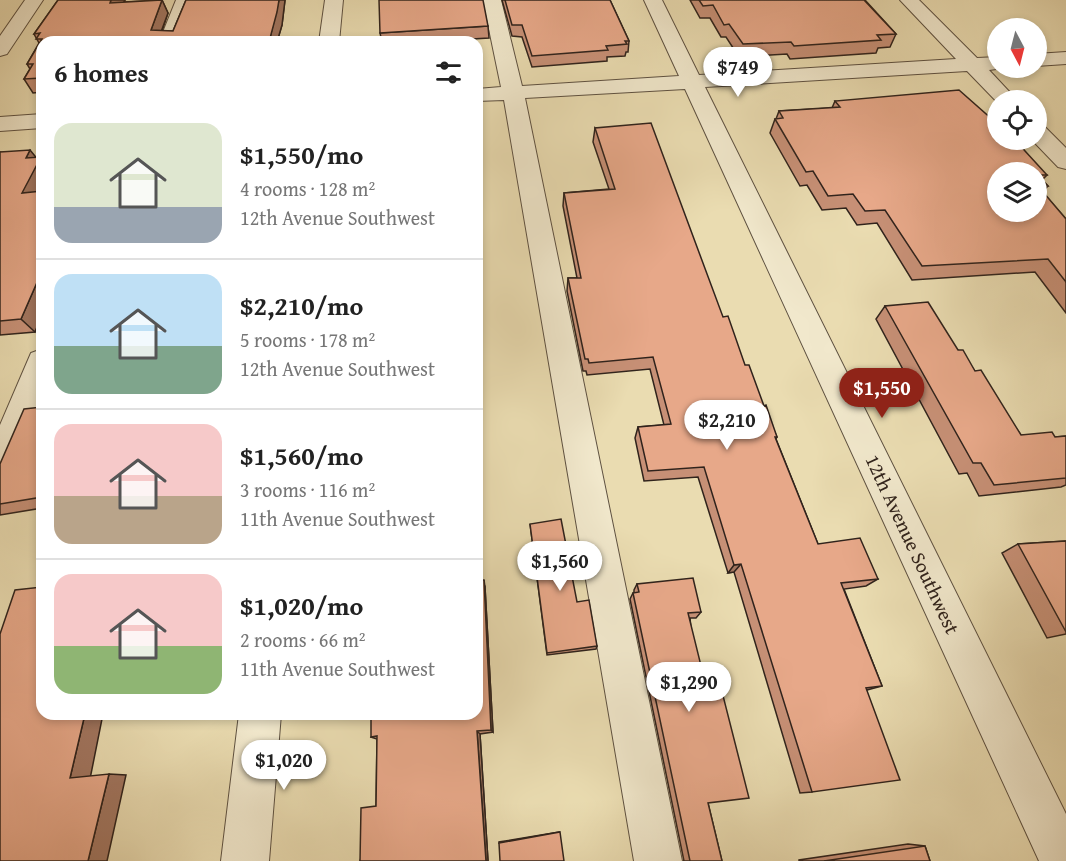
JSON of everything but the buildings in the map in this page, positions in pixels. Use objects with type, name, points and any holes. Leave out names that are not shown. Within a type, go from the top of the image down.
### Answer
[{"type":"street","points":[[0,50],[34,0]]},
{"type":"street","points":[[171,36],[185,0]]},
{"type":"street","points":[[331,36],[334,0]]},
{"type":"street","points":[[492,0],[513,93],[658,861]]},
{"type":"street","name":"12th Avenue Southwest","points":[[652,0],[1064,861]]},
{"type":"street","points":[[909,0],[997,90]]},
{"type":"street","points":[[1047,59],[1066,58]]},
{"type":"street","points":[[483,95],[987,63]]},
{"type":"street","points":[[0,124],[36,121]]},
{"type":"street","points":[[1047,142],[1066,162]]},
{"type":"street","points":[[0,466],[36,376]]},
{"type":"street","points":[[245,861],[259,720]]}]
